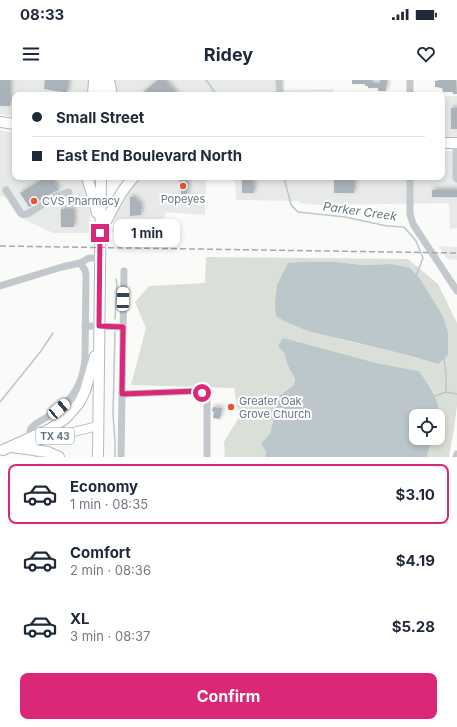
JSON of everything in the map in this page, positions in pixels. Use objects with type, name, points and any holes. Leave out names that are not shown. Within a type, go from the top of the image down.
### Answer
[{"type":"highway","points":[[93,92],[94,80]]},
{"type":"highway","points":[[102,92],[103,80]]},
{"type":"highway","points":[[108,80],[111,92]]},
{"type":"highway","points":[[0,122],[12,124]]},
{"type":"highway","points":[[445,143],[456,144]]},
{"type":"highway","points":[[87,180],[93,197],[100,233]]},
{"type":"highway","points":[[98,457],[101,180]]},
{"type":"highway","points":[[100,233],[124,188],[131,180]]},
{"type":"highway","points":[[34,447],[50,429],[61,422],[75,408],[85,391],[99,342]]},
{"type":"highway","points":[[5,449],[34,447],[59,457]]},
{"type":"main road","name":"TX 43","points":[[34,447],[98,426]]},
{"type":"street","points":[[279,80],[280,92]]},
{"type":"street","points":[[410,80],[410,92]]},
{"type":"street","points":[[456,144],[457,179]]},
{"type":"street","points":[[410,180],[410,214],[415,229],[457,291]]},
{"type":"street","points":[[6,190],[20,212],[25,214],[56,196],[69,192]]},
{"type":"street","points":[[0,286],[80,263],[89,258],[100,258]]},
{"type":"street","points":[[34,447],[30,431],[32,427],[66,404],[82,378],[84,366],[86,275],[85,270],[80,263]]},
{"type":"street","points":[[121,457],[124,271]]},
{"type":"street","points":[[85,326],[123,327]]},
{"type":"street","points":[[122,394],[198,391],[202,393],[207,400],[207,457]]},
{"type":"shaded area","points":[[0,80],[92,80],[91,92],[12,92],[12,116],[0,114]]},
{"type":"shaded area","points":[[114,80],[285,80],[285,90],[333,89],[334,92],[115,92]]},
{"type":"shaded area","points":[[445,96],[457,96],[457,141],[445,141]]},
{"type":"shaded area","points":[[0,130],[12,132],[12,180],[84,180],[91,197],[90,233],[53,233],[19,217],[5,197],[0,196]]},
{"type":"shaded area","points":[[445,151],[457,151],[457,228],[450,229],[449,203],[319,205],[300,203],[299,201],[236,200],[235,180],[445,180]]},
{"type":"shaded area","points":[[135,180],[206,180],[205,215],[166,212],[158,233],[112,232],[118,204]]},
{"type":"shaded area","points":[[439,246],[457,247],[457,260],[447,259]]},
{"type":"shaded area","points":[[206,257],[408,259],[438,284],[457,323],[457,406],[449,457],[427,457],[430,445],[445,445],[445,409],[438,409],[435,395],[419,371],[278,346],[284,353],[288,366],[295,379],[294,385],[279,396],[270,434],[261,443],[266,452],[266,457],[225,457],[224,442],[239,417],[234,388],[131,385],[146,328],[135,302],[149,286],[205,283]],"holes":[[[336,262],[363,265],[391,264],[421,280],[443,316],[448,332],[438,364],[322,334],[285,321]]]},
{"type":"shaded area","points":[[336,262],[363,265],[391,264],[410,268],[421,280],[443,316],[448,332],[448,355],[438,364],[314,332],[294,326],[276,316],[275,303],[277,285],[288,263]]},
{"type":"shaded area","points":[[283,338],[376,363],[419,371],[433,392],[439,409],[409,409],[409,445],[430,445],[427,457],[266,457],[266,452],[261,443],[270,434],[279,396],[294,385],[295,379],[288,366],[284,353],[278,346]]},
{"type":"building","points":[[0,80],[10,80],[10,106],[0,106]]},
{"type":"building","points":[[45,80],[69,80],[67,92],[44,89]]},
{"type":"building","points":[[158,80],[164,80],[175,92],[144,92]]},
{"type":"building","points":[[352,80],[372,80],[372,83],[380,83],[380,80],[387,80],[386,91],[378,91],[378,88],[368,88],[365,84],[352,84]]},
{"type":"building","points":[[456,80],[457,94],[453,94],[453,92],[443,92],[442,88],[435,87],[435,81]]},
{"type":"building","points":[[451,108],[457,108],[457,129],[451,129]]},
{"type":"building","name":"CVS Pharmacy","points":[[41,180],[53,180],[59,190],[29,207],[20,193]]},
{"type":"building","name":"Popeyes","points":[[180,180],[186,180],[186,182],[188,182],[187,197],[181,197],[181,189],[179,189]]},
{"type":"building","points":[[242,180],[253,180],[254,193],[242,193]]},
{"type":"building","points":[[334,180],[354,180],[354,193],[334,193]]},
{"type":"building","points":[[432,190],[457,190],[457,197],[432,197]]},
{"type":"building","points":[[130,197],[135,197],[135,200],[137,200],[138,203],[141,203],[141,215],[130,216]]},
{"type":"building","points":[[61,209],[74,209],[74,227],[61,227]]},
{"type":"building","points":[[213,407],[222,408],[220,419],[213,418]]},
{"type":"waterway","name":"Parker Creek","points":[[206,80],[215,92]]},
{"type":"waterway","name":"Parker Creek","points":[[285,180],[291,205],[298,212],[345,217],[387,226],[404,227],[416,241],[423,258],[416,276]]},
{"type":"waterway","points":[[115,319],[116,279]]},
{"type":"waterway","points":[[115,332],[113,415],[115,457]]},
{"type":"waterway","points":[[0,402],[41,351],[53,333]]},
{"type":"waterway","name":"Parker Creek","points":[[444,358],[446,392],[457,394]]},
{"type":"waterway","points":[[435,396],[446,392]]},
{"type":"railway","points":[[0,246],[457,253]]},
{"type":"place","name":"Popeyes","points":[[183,186]]},
{"type":"place","name":"CVS Pharmacy","points":[[34,201]]},
{"type":"place","name":"Greater Oak Grove Church","points":[[231,407]]},
{"type":"route","points":[[100,233],[99,326],[123,327],[122,394],[198,391],[202,393]]}]
